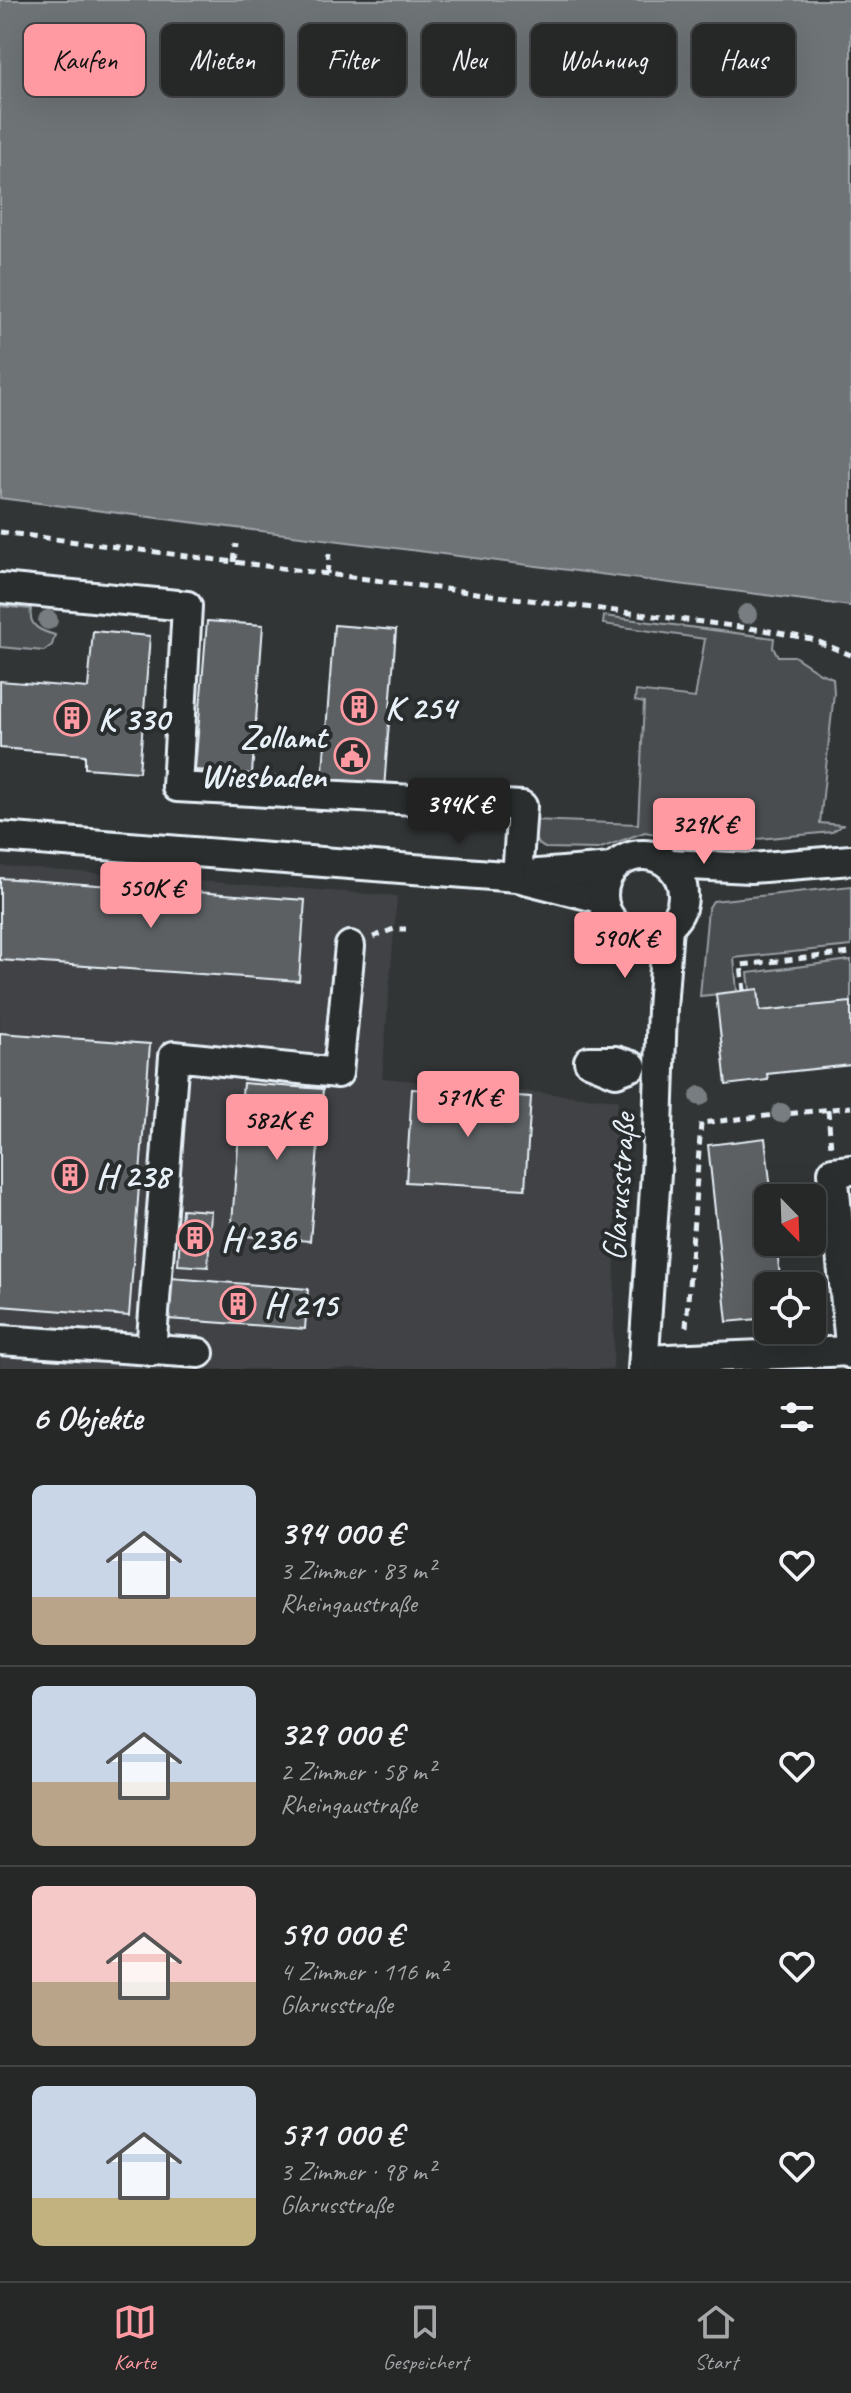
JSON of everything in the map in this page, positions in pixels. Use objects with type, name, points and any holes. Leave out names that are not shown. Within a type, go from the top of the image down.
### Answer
[{"type":"street","points":[[0,588],[187,606],[177,787],[522,806],[517,877]]},
{"type":"street","points":[[0,837],[517,877],[612,868],[637,854],[662,858],[680,876],[684,893],[680,912],[668,926],[652,934],[636,935],[615,924],[607,914],[603,899],[603,888],[612,868]]},
{"type":"street","points":[[670,864],[751,868],[851,860],[851,845]]},
{"type":"street","points":[[684,893],[751,868]]},
{"type":"street","points":[[517,877],[603,899]]},
{"type":"street","name":"Glarusstraße","points":[[643,1364],[668,926]]},
{"type":"street","name":"Glarusstraße","points":[[636,935],[662,1009]]},
{"type":"street","points":[[0,1340],[173,1356],[174,1056],[338,1073],[350,946]]},
{"type":"street","points":[[632,1066],[661,1068]]},
{"type":"street","points":[[643,1364],[851,1352],[842,1171]]},
{"type":"path","points":[[0,532],[764,630],[811,639],[851,655]]},
{"type":"path","points":[[234,562],[236,544]]},
{"type":"path","points":[[327,574],[329,554]]},
{"type":"path","points":[[394,929],[406,929]]},
{"type":"path","points":[[744,991],[741,965],[851,953]]},
{"type":"path","points":[[686,1327],[701,1123],[851,1107]]},
{"type":"path","points":[[828,1110],[842,1171]]},
{"type":"shaded area","points":[[0,0],[851,0],[851,606],[0,498]]},
{"type":"shaded area","points":[[0,606],[31,609],[33,624],[55,635],[52,645],[44,651],[0,647]]},
{"type":"shaded area","points":[[604,616],[774,638],[773,648],[778,656],[794,656],[833,678],[820,823],[842,825],[832,832],[725,842],[692,841],[645,832],[598,849],[545,848],[538,843],[532,820],[638,824],[644,703],[635,701],[636,691],[695,698],[705,639],[603,624]]},
{"type":"shaded area","points":[[0,866],[397,896],[382,1078],[618,1100],[613,1369],[0,1369]]},
{"type":"shaded area","points":[[851,886],[851,946],[734,958],[737,992],[700,996],[708,909],[713,901]]},
{"type":"shaded area","points":[[851,960],[851,1002],[760,1011],[758,990],[750,990],[748,973]]},
{"type":"building","points":[[207,621],[263,625],[252,774],[195,770]]},
{"type":"building","name":"K 254","points":[[334,625],[396,630],[384,789],[322,784]]},
{"type":"building","name":"K 330","points":[[93,631],[150,636],[139,772],[85,768],[85,755],[0,748],[0,681],[88,688]]},
{"type":"building","points":[[0,878],[305,900],[299,981],[0,960]]},
{"type":"building","points":[[758,989],[760,1011],[851,1002],[851,1065],[767,1074],[768,1080],[726,1085],[716,994]]},
{"type":"building","name":"H 238","points":[[0,1033],[150,1044],[129,1316],[0,1306]]},
{"type":"building","points":[[243,1083],[323,1089],[310,1241],[231,1235]]},
{"type":"building","points":[[412,1089],[531,1097],[525,1189],[406,1182]]},
{"type":"building","points":[[765,1138],[770,1184],[754,1184],[754,1256],[778,1256],[779,1272],[754,1272],[754,1319],[727,1322],[708,1145]]},
{"type":"building","name":"H 236","points":[[182,1209],[211,1211],[208,1267],[178,1265]]},
{"type":"building","name":"H 215","points":[[171,1278],[308,1289],[305,1329],[168,1319]]},
{"type":"place","name":"K 254","points":[[359,707]]},
{"type":"place","name":"K 330","points":[[72,718]]},
{"type":"place","name":"Zollamt Wiesbaden","points":[[352,756]]},
{"type":"place","name":"H 238","points":[[70,1175]]},
{"type":"place","name":"H 236","points":[[195,1238]]},
{"type":"place","name":"H 215","points":[[238,1304]]}]
